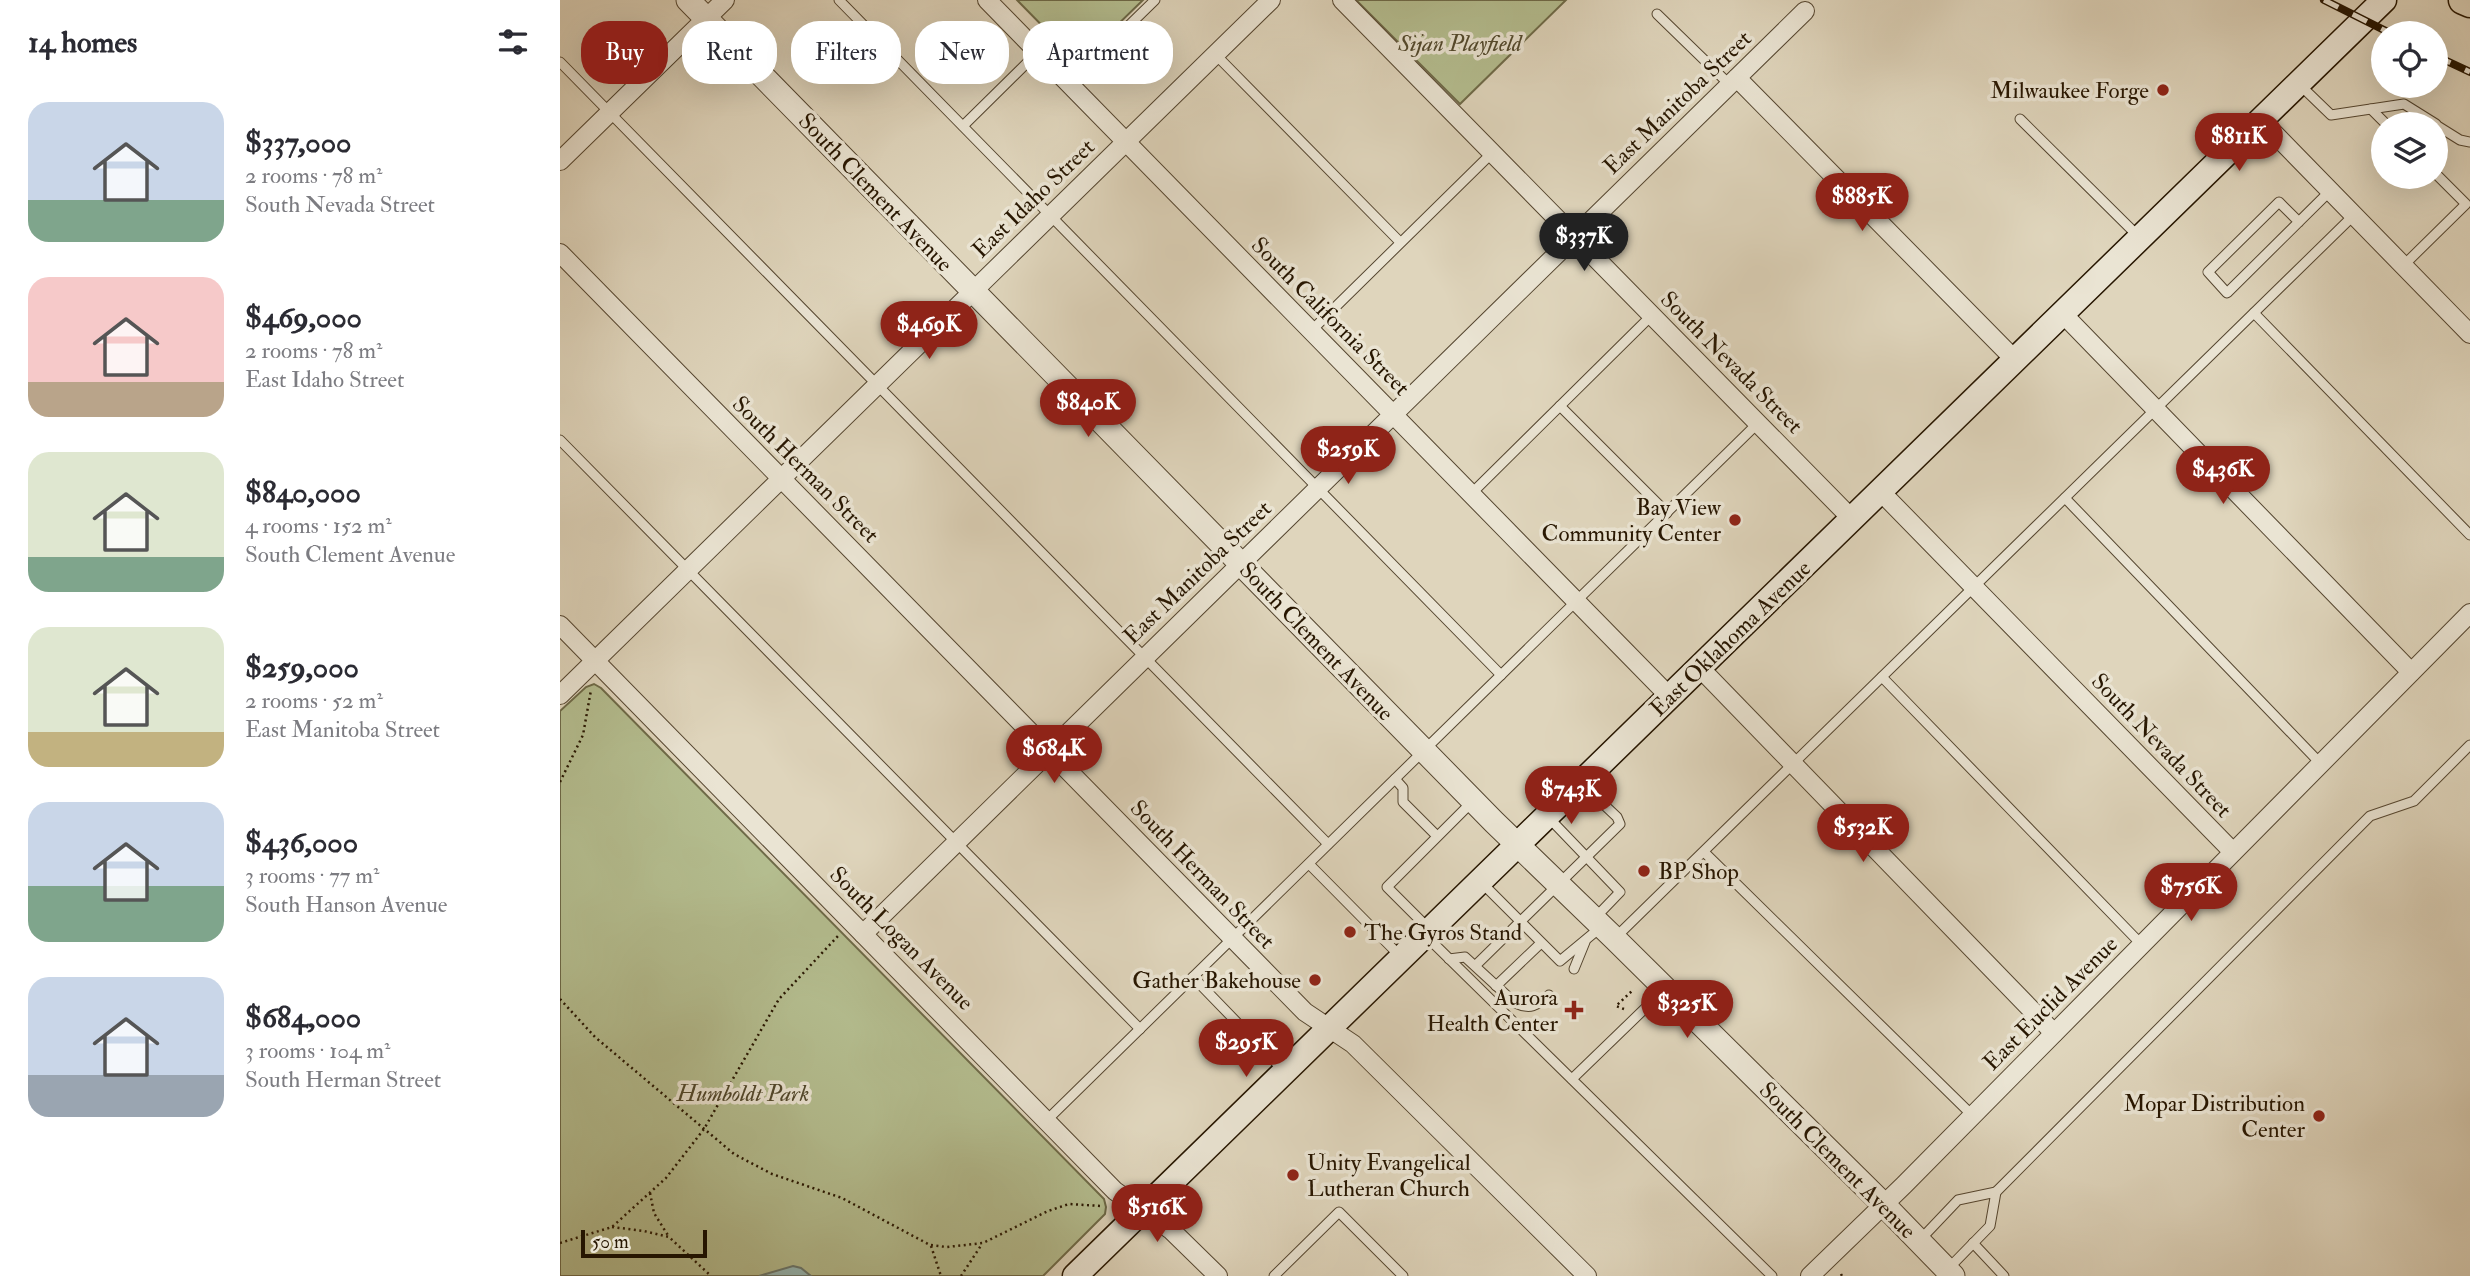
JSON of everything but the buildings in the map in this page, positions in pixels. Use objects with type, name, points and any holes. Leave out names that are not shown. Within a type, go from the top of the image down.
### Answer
[{"type":"main road","name":"East Oklahoma Avenue","points":[[1075,1276],[2384,0]]},
{"type":"main road","points":[[2463,0],[2470,3]]},
{"type":"street","name":"South Clement Avenue","points":[[688,0],[1473,801],[1560,884],[1950,1273]]},
{"type":"street","points":[[560,161],[725,0]]},
{"type":"street","name":"South California Street","points":[[987,0],[1023,37]]},
{"type":"street","name":"East Idaho Street","points":[[560,695],[1271,0]]},
{"type":"street","name":"South Nevada Street","points":[[1342,0],[1852,519]]},
{"type":"street","name":"East Manitoba Street","points":[[863,934],[1805,11]]},
{"type":"street","points":[[1733,82],[2015,360]]},
{"type":"street","name":"South California Street","points":[[1069,84],[1670,697]]},
{"type":"street","points":[[2261,120],[2470,334]]},
{"type":"street","name":"South Herman Street","points":[[560,253],[1305,1012],[1353,1044],[1587,1276]]},
{"type":"street","points":[[2063,314],[2411,672]]},
{"type":"street","name":"South Nevada Street","points":[[1881,492],[2233,852]]},
{"type":"street","name":"East Euclid Avenue","points":[[1810,1276],[1973,1116],[2470,613]]},
{"type":"street","name":"South Logan Avenue","points":[[560,625],[1115,1191],[1171,1230],[1218,1276]]},
{"type":"street","points":[[1700,668],[2054,1033]]},
{"type":"lane","points":[[839,0],[1501,675]]},
{"type":"lane","points":[[1134,21],[1155,0]]},
{"type":"lane","points":[[1657,13],[1733,82]]},
{"type":"lane","points":[[1216,54],[1400,242]]},
{"type":"lane","points":[[560,62],[1328,845]]},
{"type":"lane","points":[[963,126],[1023,67]]},
{"type":"lane","points":[[2299,83],[2331,115],[2404,104],[2417,112]]},
{"type":"lane","points":[[2371,109],[2374,112]]},
{"type":"lane","points":[[2020,118],[2140,238]]},
{"type":"lane","points":[[2448,132],[2460,140],[2470,142]]},
{"type":"lane","points":[[1311,331],[1492,153]]},
{"type":"lane","points":[[2404,265],[2466,204],[2448,186]]},
{"type":"lane","points":[[2299,222],[2279,202],[2208,272],[2227,293],[2299,222],[2331,190]]},
{"type":"lane","points":[[1480,882],[1560,961],[1585,943],[1704,852],[2355,215]]},
{"type":"lane","points":[[2254,313],[2470,535]]},
{"type":"lane","points":[[1471,494],[1652,315]]},
{"type":"lane","points":[[1560,406],[1667,513]]},
{"type":"lane","points":[[1047,1120],[1758,423]]},
{"type":"lane","points":[[560,440],[1140,1029]]},
{"type":"lane","points":[[2065,498],[2321,764]]},
{"type":"lane","points":[[1882,677],[2142,945]]},
{"type":"lane","points":[[1919,1241],[1958,1200],[1996,1192],[2370,816],[2414,801],[2470,745]]},
{"type":"lane","points":[[1395,779],[1403,788],[1403,802],[1437,836]]},
{"type":"lane","points":[[1476,965],[1620,824],[1582,783]]},
{"type":"lane","points":[[1473,801],[1387,887],[1449,958],[1772,1276]]},
{"type":"lane","points":[[1547,817],[1620,892],[1604,928]]},
{"type":"lane","points":[[1704,852],[1973,1116]]},
{"type":"lane","points":[[1308,864],[1402,959]]},
{"type":"lane","points":[[1496,986],[1541,943]]},
{"type":"lane","points":[[1574,969],[1585,943]]},
{"type":"lane","points":[[1449,958],[1465,957],[1515,1003],[1525,1008],[1534,1006],[1549,995]]},
{"type":"lane","points":[[1193,977],[1285,1072]]},
{"type":"lane","points":[[1572,1079],[1666,989]]},
{"type":"lane","points":[[1950,1273],[1990,1226],[1996,1192]]},
{"type":"lane","points":[[1274,1276],[1339,1212],[1403,1276]]},
{"type":"lane","points":[[1973,1243],[2004,1276]]},
{"type":"path","points":[[560,782],[583,735],[592,687]]},
{"type":"path","points":[[612,1227],[666,1178],[704,1129],[779,999],[838,936]]},
{"type":"path","points":[[1616,1006],[1633,990]]},
{"type":"path","points":[[560,999],[595,1037],[734,1154],[772,1174],[842,1198],[930,1245],[947,1247],[983,1243],[1048,1211],[1069,1204],[1101,1206]]},
{"type":"path","points":[[650,1192],[654,1213],[669,1237],[711,1276]]},
{"type":"path","points":[[560,1243],[612,1227],[669,1237]]},
{"type":"path","points":[[961,1276],[983,1243]]},
{"type":"path","points":[[930,1245],[941,1276]]},
{"type":"green space","points":[[1017,0],[1143,0],[1121,21],[1038,21]]},
{"type":"green space","name":"Sijan Playfield","points":[[1356,0],[1566,0],[1460,104]]},
{"type":"green space","name":"Humboldt Park","points":[[594,684],[601,688],[1104,1199],[1105,1214],[1043,1276],[560,1276],[560,711],[586,687]]},
{"type":"water","points":[[793,1266],[801,1268],[811,1276],[759,1276]]},
{"type":"railway","points":[[2324,0],[2371,24]]},
{"type":"railway","points":[[2448,62],[2470,72]]},
{"type":"place","name":"Milwaukee Forge","points":[[2163,90]]},
{"type":"place","name":"Bay View Community Center","points":[[1735,520]]},
{"type":"place","name":"BP Shop","points":[[1644,871]]},
{"type":"place","name":"The Gyros Stand","points":[[1350,932]]},
{"type":"place","name":"Gather Bakehouse","points":[[1315,980]]},
{"type":"place","name":"Aurora Health Center","points":[[1574,1010]]},
{"type":"place","name":"Mopar Distribution Center","points":[[2319,1116]]},
{"type":"place","name":"Unity Evangelical Lutheran Church","points":[[1293,1175]]}]
